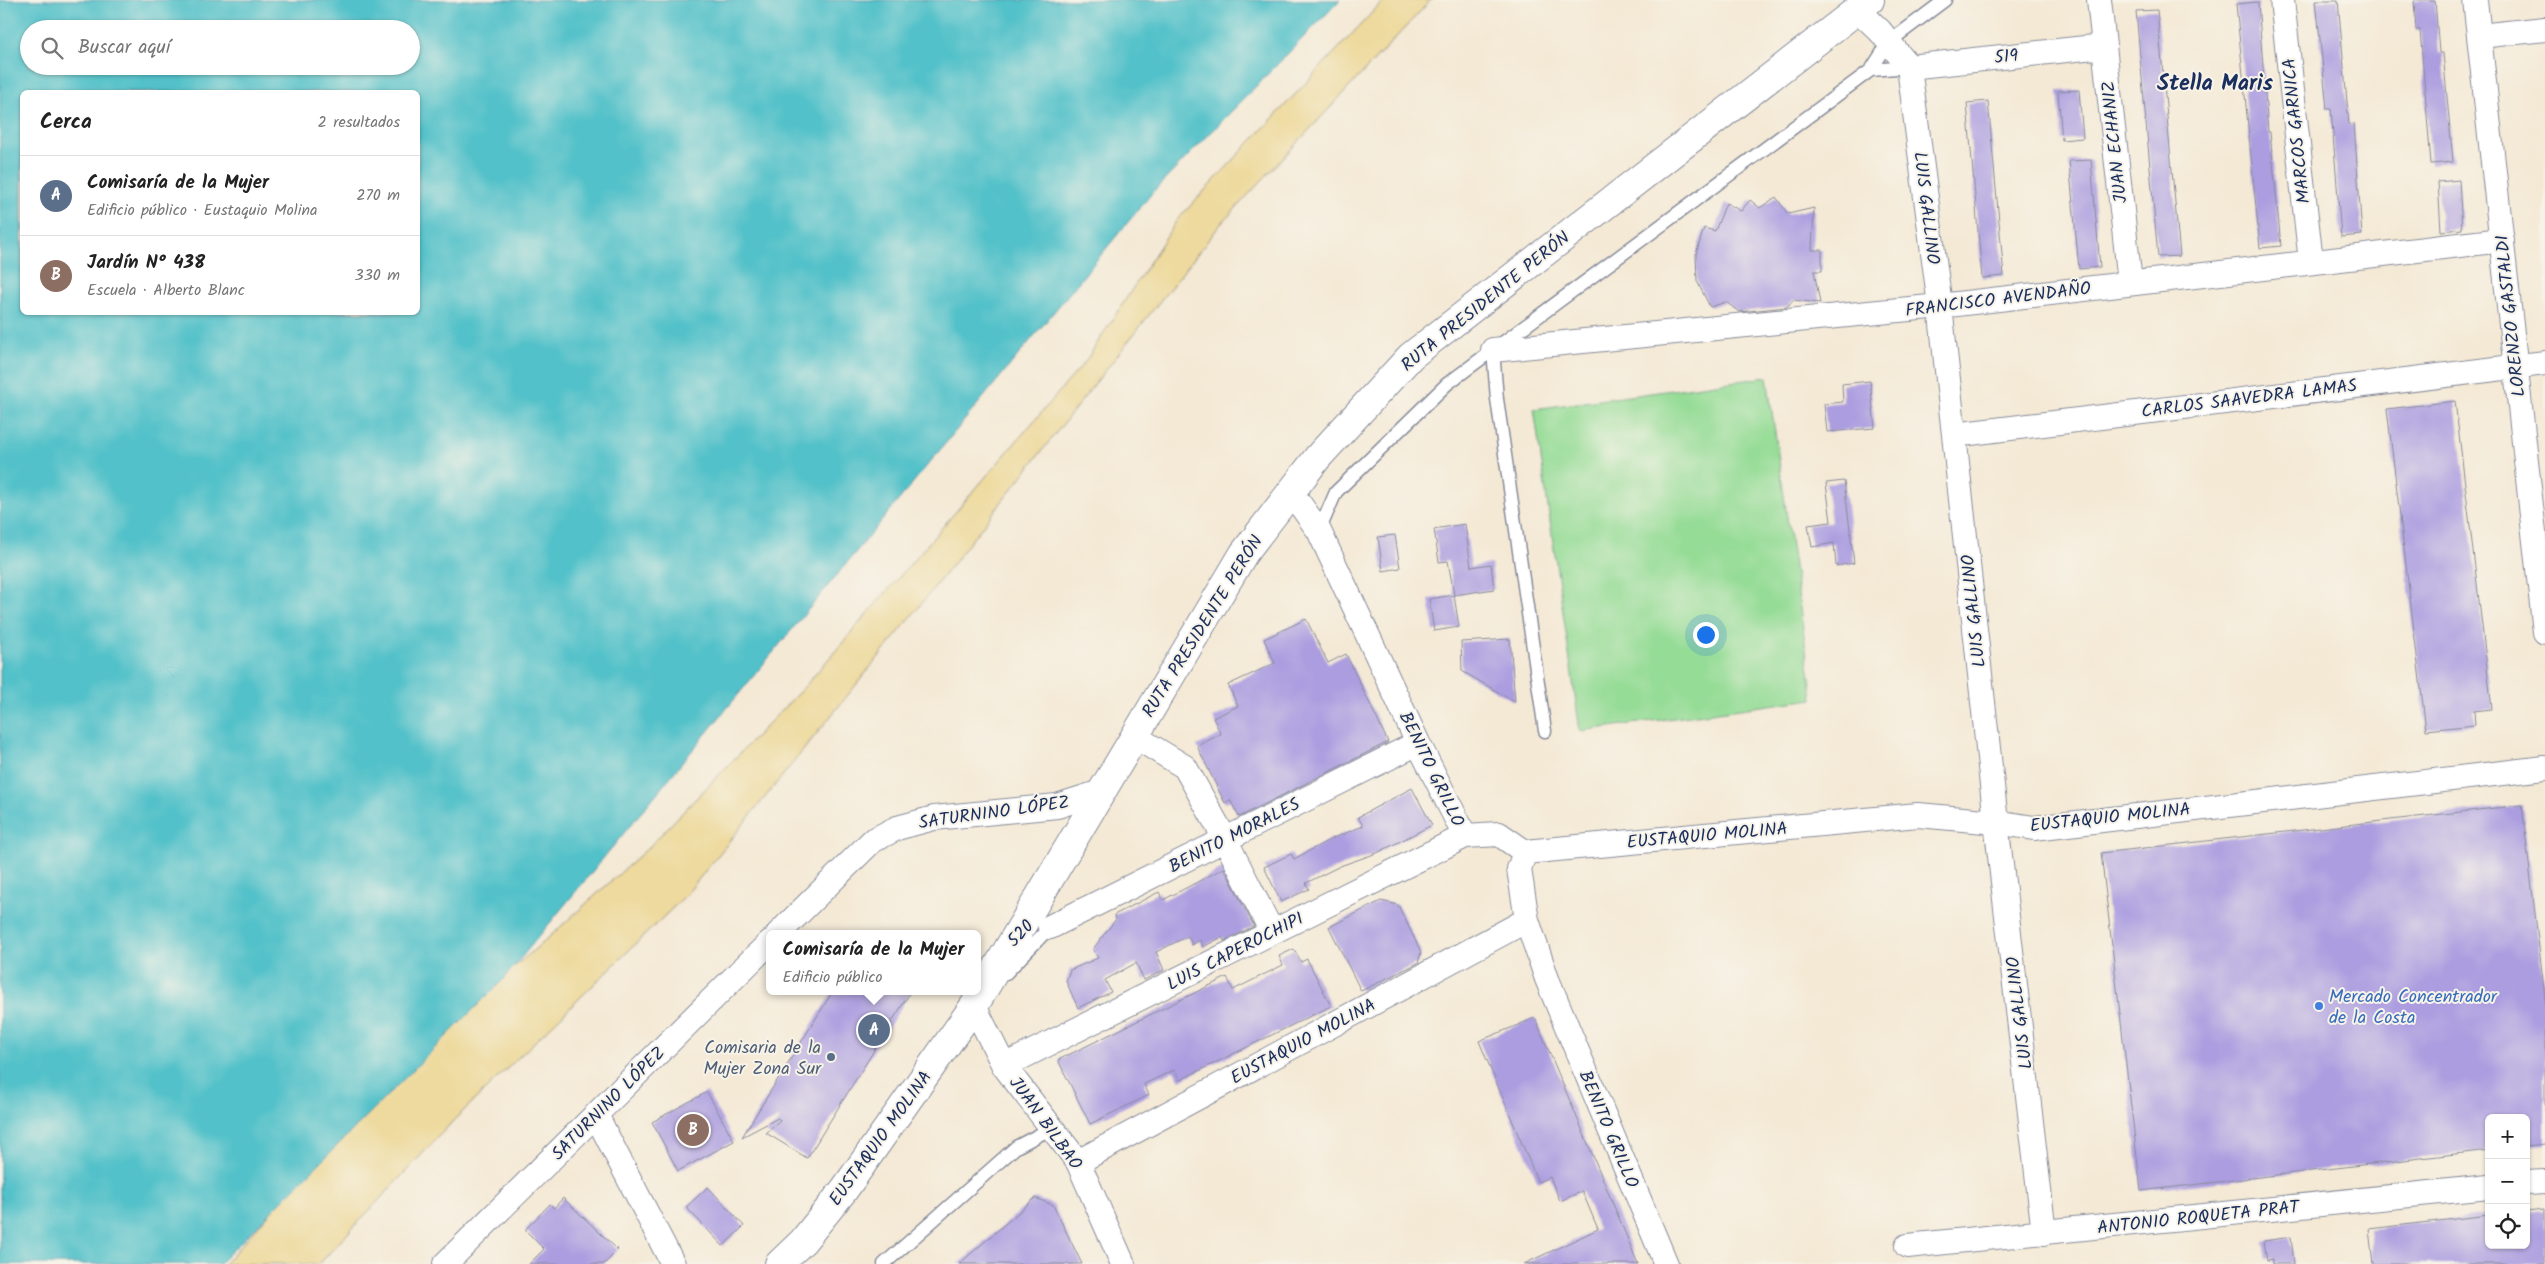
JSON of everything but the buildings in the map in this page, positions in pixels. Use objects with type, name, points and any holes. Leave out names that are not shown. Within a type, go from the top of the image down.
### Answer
[{"type":"main road","name":"RUTA PRESIDENTE PERÓN","points":[[981,994],[1244,553],[1318,457],[1411,356],[1863,4]]},
{"type":"main road","name":"RUTA PRESIDENTE PERÓN","points":[[974,1006],[981,995]]},
{"type":"main road","name":"EUSTAQUIO MOLINA","points":[[779,1264],[803,1241],[844,1190],[974,1006]]},
{"type":"street","name":"JUAN ECHANIZ","points":[[2099,0],[2130,283]]},
{"type":"street","name":"MARCOS GARNICA","points":[[2282,0],[2310,262]]},
{"type":"street","name":"LORENZO GASTALDI","points":[[2476,0],[2545,632]]},
{"type":"street","points":[[1863,4],[1909,67]]},
{"type":"street","points":[[2479,36],[2545,29]]},
{"type":"street","name":"519","points":[[1909,67],[2104,46]]},
{"type":"street","name":"LUIS GALLINO","points":[[1909,67],[1940,306],[1996,822],[2044,1233]]},
{"type":"street","name":"FRANCISCO AVENDAÑO","points":[[1493,350],[1940,306],[2502,240]]},
{"type":"street","name":"CARLOS SAAVEDRA LAMAS","points":[[1954,434],[2545,363]]},
{"type":"street","name":"BENITO GRILLO","points":[[1291,492],[1319,531],[1418,743],[1465,836],[1499,834],[1526,852],[1519,869],[1527,920],[1547,979],[1666,1264]]},
{"type":"street","points":[[1134,736],[1186,767],[1272,932]]},
{"type":"street","name":"BENITO MORALES","points":[[1050,927],[1418,743]]},
{"type":"street","name":"EUSTAQUIO MOLINA","points":[[1526,852],[1918,815],[1996,822],[2034,828],[2545,768]]},
{"type":"street","name":"SATURNINO LÓPEZ","points":[[782,930],[872,841],[897,828],[934,818],[1057,806],[1101,792]]},
{"type":"street","name":"LUIS CAPEROCHIPI","points":[[1004,1066],[1465,836]]},
{"type":"street","name":"EUSTAQUIO MOLINA","points":[[1078,1162],[1527,920]]},
{"type":"street","name":"SATURNINO LÓPEZ","points":[[445,1264],[766,946]]},
{"type":"street","name":"JUAN BILBAO","points":[[974,1006],[1004,1066],[1078,1162],[1123,1264]]},
{"type":"street","points":[[596,1115],[673,1264]]},
{"type":"street","points":[[2530,1184],[2545,1182]]},
{"type":"street","name":"ANTONIO ROQUETA PRAT","points":[[1907,1246],[2485,1187]]},
{"type":"lane","points":[[1319,531],[1336,492],[1447,384],[1871,70],[1889,42],[1944,0]]},
{"type":"lane","points":[[1871,70],[1909,67]]},
{"type":"lane","points":[[1493,350],[1497,399],[1545,731]]},
{"type":"lane","name":"520","points":[[974,1006],[1050,927]]},
{"type":"lane","points":[[884,1264],[1016,1148],[1052,1128]]},
{"type":"green space","points":[[1767,377],[1813,699],[1580,731],[1534,409]]},
{"type":"sand","points":[[1384,0],[1431,0],[1220,225],[903,627],[685,896],[453,1121],[319,1264],[224,1264],[427,1041],[547,939],[649,847],[806,685],[1085,362],[1177,220]]},
{"type":"water","points":[[0,0],[1340,0],[1152,193],[502,981],[219,1264],[0,1264]]},
{"type":"place","name":"Mercado Concentrador de la Costa","points":[[2319,1006]]},
{"type":"place","name":"Comisaría de la Mujer","points":[[874,1030]]},
{"type":"place","name":"Comisaria de la Mujer Zona Sur","points":[[831,1057]]},
{"type":"place","name":"Jardín N° 438","points":[[693,1130]]},
{"type":"district","name":"Stella Maris","points":[[2215,82]]}]
